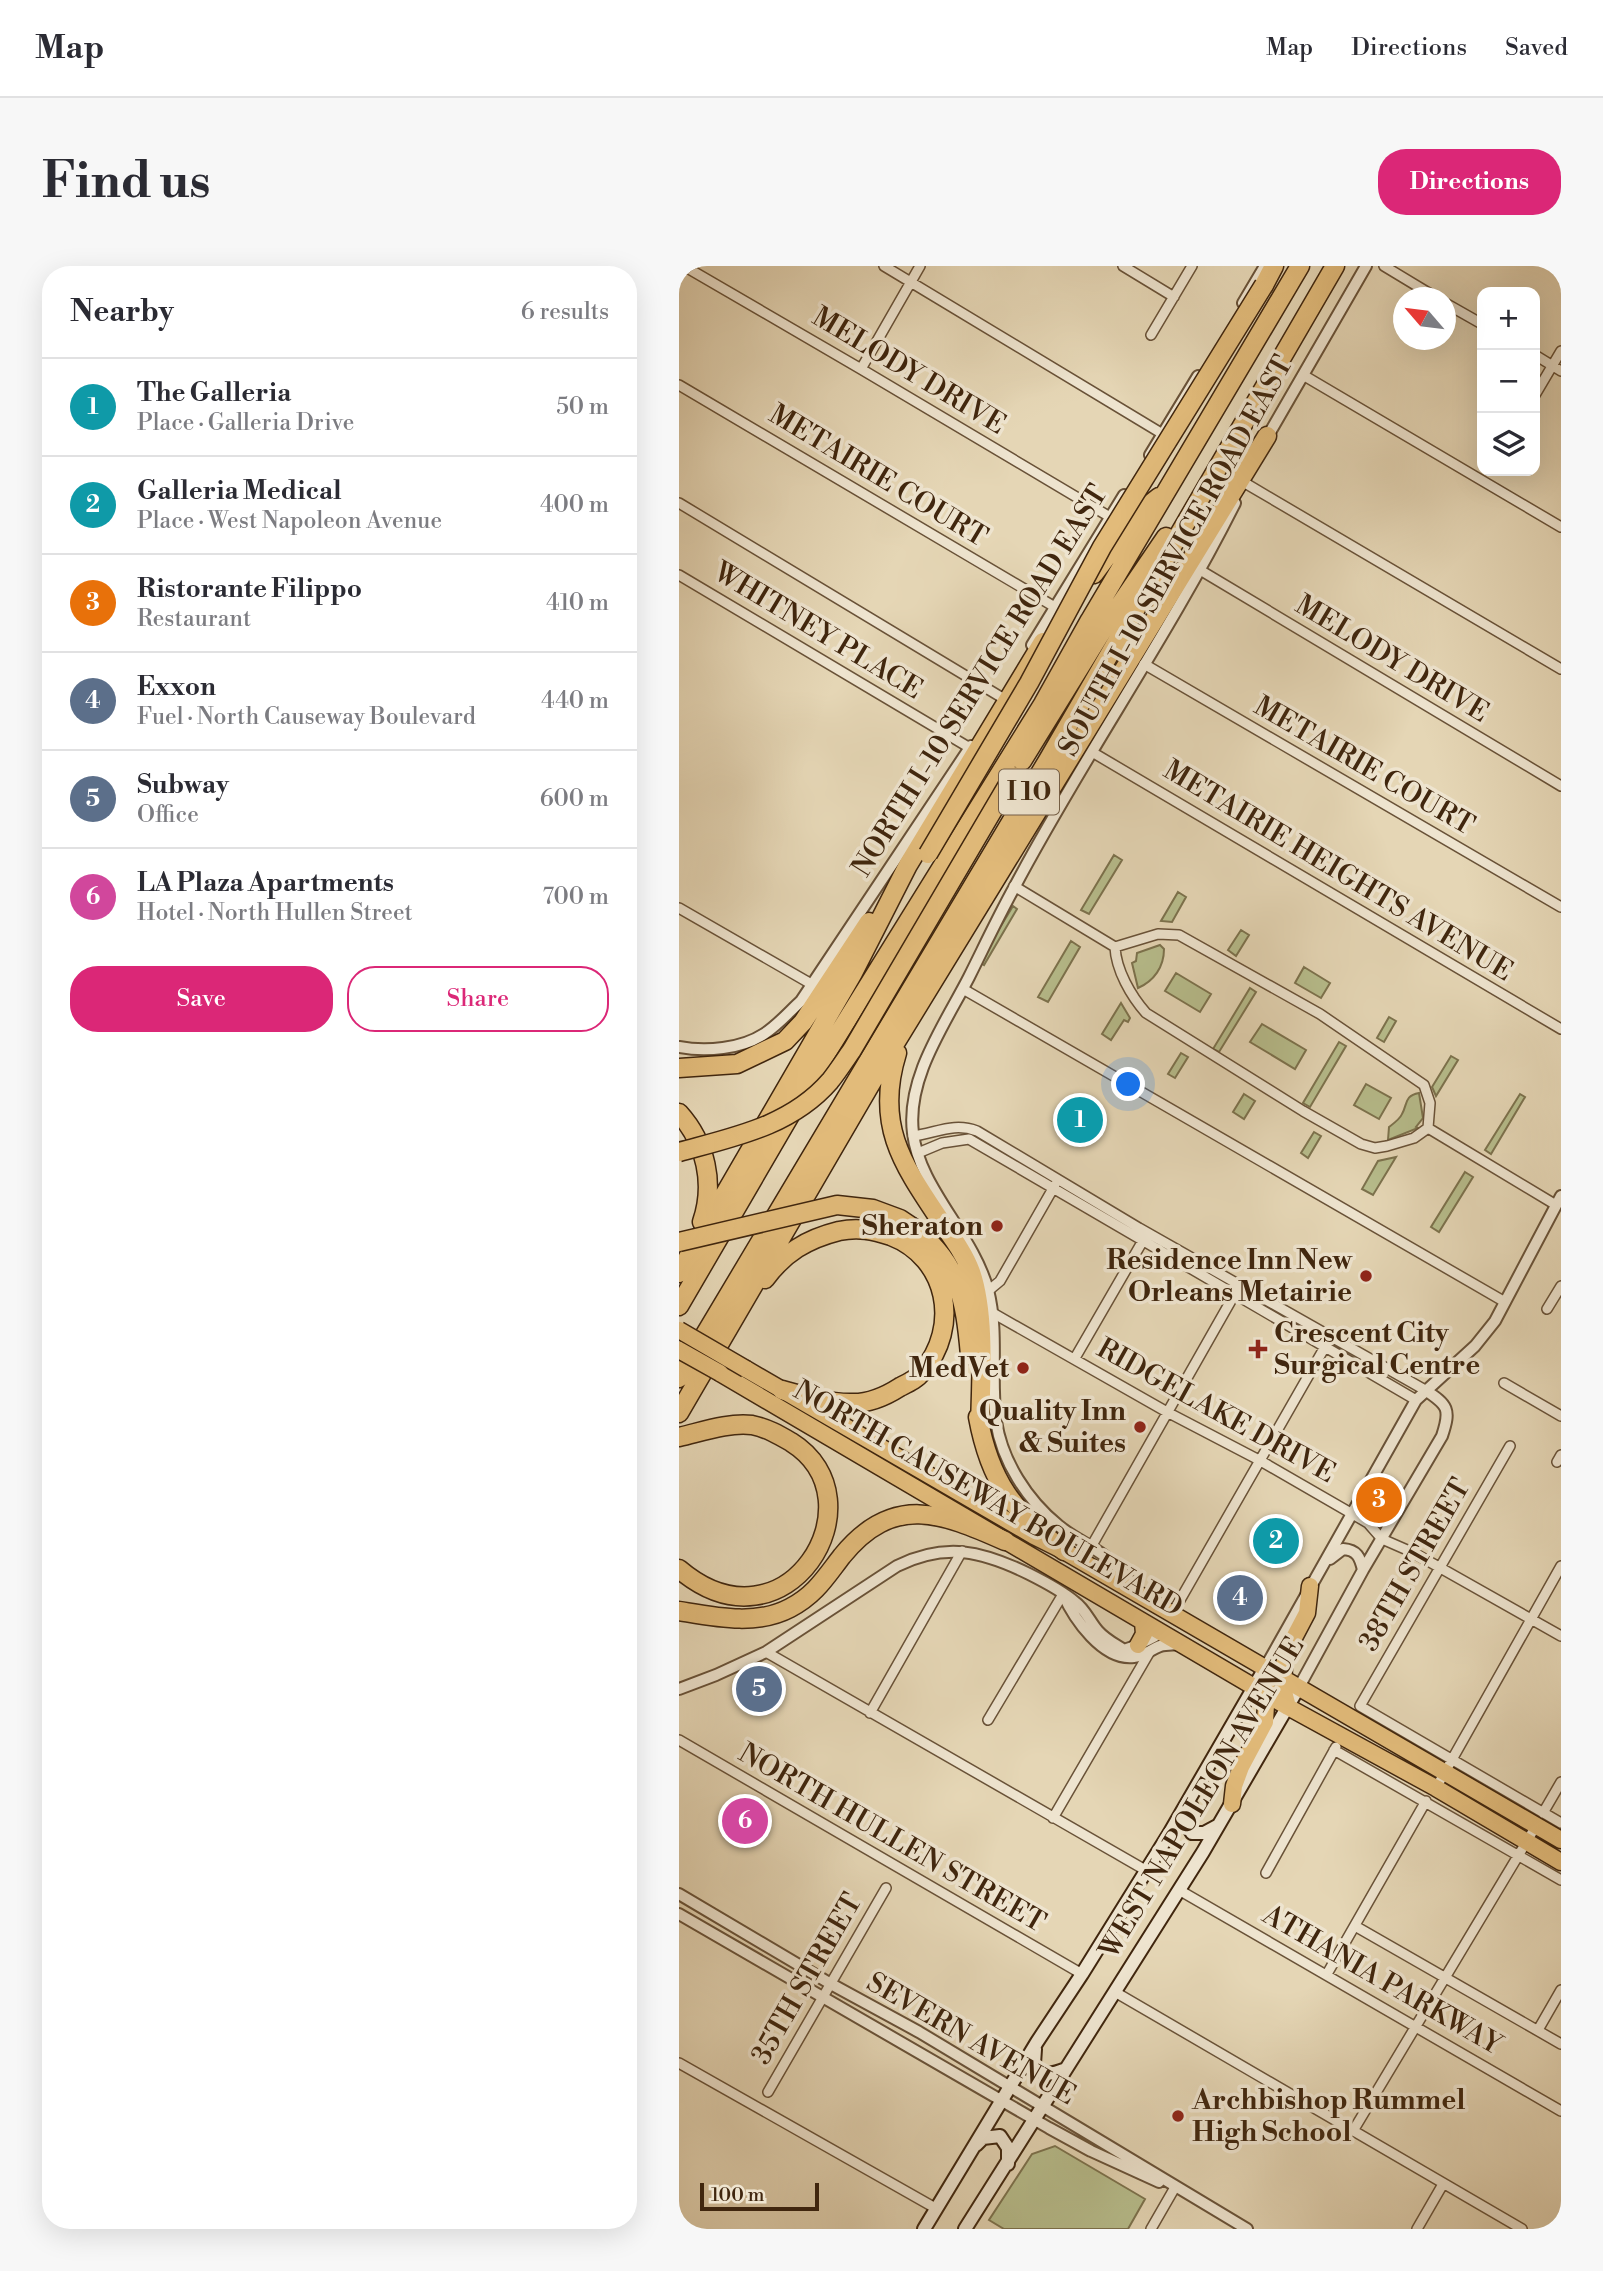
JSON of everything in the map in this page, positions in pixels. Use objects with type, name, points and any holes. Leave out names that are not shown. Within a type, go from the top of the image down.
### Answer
[{"type":"highway","points":[[824,1057],[830,1030],[928,854],[1029,683],[1102,547],[1274,266]]},
{"type":"highway","name":"I 10","points":[[679,1306],[824,1057],[1037,714],[1300,266]]},
{"type":"highway","name":"I 10","points":[[679,1378],[1054,750],[1335,266]]},
{"type":"highway","points":[[1095,716],[1187,544],[1243,425]]},
{"type":"highway","points":[[679,1152],[773,1124],[802,1106],[829,1082],[852,1050],[1013,776],[1104,628],[1243,425]]},
{"type":"highway","points":[[679,1413],[880,1068],[1267,436]]},
{"type":"highway","points":[[679,1273],[853,973],[908,865],[1049,634],[1140,512],[1170,488]]},
{"type":"highway","points":[[679,1057],[727,1057],[772,1041],[790,1027],[908,865]]},
{"type":"highway","points":[[679,1068],[737,1064],[785,1041],[803,1022],[815,991]]},
{"type":"highway","points":[[913,1018],[899,1046],[890,1075],[888,1108],[894,1139],[904,1163],[971,1271],[977,1299],[979,1330],[980,1427]]},
{"type":"highway","points":[[679,1113],[697,1140],[706,1161],[707,1200],[699,1239]]},
{"type":"highway","points":[[679,1242],[837,1205],[873,1209],[900,1219],[933,1242],[959,1285],[980,1427],[993,1469],[1016,1509],[1065,1551]]},
{"type":"highway","points":[[737,1315],[774,1266],[800,1244],[822,1235],[851,1229],[872,1229],[905,1242],[929,1263],[939,1282],[945,1316],[935,1354],[921,1375],[883,1397],[852,1404],[818,1400],[782,1390]]},
{"type":"highway","name":"NORTH CAUSEWAY BOULEVARD","points":[[679,1330],[1242,1655],[1540,1819],[1561,1840]]},
{"type":"highway","name":"NORTH CAUSEWAY BOULEVARD","points":[[679,1350],[1163,1632],[1288,1707],[1338,1744],[1436,1788],[1522,1849],[1561,1862]]},
{"type":"highway","points":[[679,1437],[741,1425],[775,1432],[801,1448],[818,1468],[826,1490],[828,1516],[820,1547],[801,1574],[774,1591],[744,1597],[717,1593],[696,1584],[679,1569]]},
{"type":"highway","points":[[679,1611],[743,1619],[787,1610],[814,1593],[859,1536],[890,1519],[939,1515],[1006,1541]]},
{"type":"highway","points":[[1288,1707],[1283,1678],[1287,1651],[1307,1613],[1314,1579]]},
{"type":"highway","points":[[1143,1649],[1140,1620],[1152,1620],[1172,1614]]},
{"type":"highway","points":[[1163,1632],[1172,1628],[1182,1629],[1223,1653],[1242,1655]]},
{"type":"highway","points":[[1232,1804],[1234,1786],[1241,1767],[1265,1723],[1261,1691],[1265,1668]]},
{"type":"main road","name":"WEST NAPOLEON AVENUE","points":[[966,2229],[1220,1824],[1299,1687]]},
{"type":"main road","name":"WEST NAPOLEON AVENUE","points":[[924,2229],[1037,2042],[1147,1871],[1222,1744],[1261,1691]]},
{"type":"main road","points":[[1220,1824],[1199,1834],[1192,1833],[1187,1820],[1221,1756],[1222,1744]]},
{"type":"main road","points":[[1037,2042],[1034,2064],[1037,2070],[1050,2075],[1066,2069]]},
{"type":"main road","points":[[973,2147],[983,2138],[1000,2136],[1008,2148],[1007,2165]]},
{"type":"street","name":"MELODY DRIVE","points":[[684,266],[1109,517]]},
{"type":"street","points":[[884,266],[1161,433]]},
{"type":"street","points":[[861,369],[920,266]]},
{"type":"street","points":[[1123,266],[1174,297]]},
{"type":"street","points":[[1151,335],[1192,266]]},
{"type":"street","name":"NORTH I-10 SERVICE ROAD EAST","points":[[679,1047],[726,1048],[755,1039],[815,991],[956,766],[970,748],[1265,266]]},
{"type":"street","name":"SOUTH I-10 SERVICE ROAD EAST","points":[[1148,1600],[1109,1559],[1060,1527],[1042,1511],[1017,1478],[1005,1453],[996,1419],[995,1339],[988,1290],[975,1253],[926,1175],[918,1153],[913,1136],[912,1112],[916,1087],[1014,886],[1200,570],[1267,436],[1366,266]]},
{"type":"street","points":[[1384,266],[1419,287]]},
{"type":"street","points":[[1456,309],[1477,321]]},
{"type":"street","points":[[1540,389],[1557,368],[1561,351]]},
{"type":"street","points":[[1540,358],[1557,368]]},
{"type":"street","points":[[1303,375],[1561,527]]},
{"type":"street","name":"METAIRIE COURT","points":[[679,385],[1055,607]]},
{"type":"street","points":[[1483,482],[1486,476]]},
{"type":"street","points":[[1245,483],[1561,668]]},
{"type":"street","points":[[679,503],[1001,696]]},
{"type":"street","name":"MELODY DRIVE","points":[[1200,570],[1561,786]]},
{"type":"street","name":"WHITNEY PLACE","points":[[679,575],[970,748]]},
{"type":"street","name":"METAIRIE COURT","points":[[1145,664],[1561,907]]},
{"type":"street","name":"METAIRIE HEIGHTS AVENUE","points":[[1092,752],[1561,1029]]},
{"type":"street","points":[[1014,886],[1115,947],[1128,989],[1146,1013],[1303,1111],[1361,1144],[1374,1148],[1414,1138],[1428,1128],[1430,1103],[1424,1085],[1320,1014],[1179,935],[1159,934],[1115,947]]},
{"type":"street","points":[[679,908],[815,991]]},
{"type":"street","points":[[963,989],[1505,1302]]},
{"type":"street","points":[[913,1136],[963,1126],[1146,1237],[1239,1285],[1425,1390]]},
{"type":"street","points":[[1428,1128],[1558,1201]]},
{"type":"street","points":[[918,1153],[942,1143],[969,1139],[1055,1184]]},
{"type":"street","points":[[988,1290],[1000,1281],[1055,1184]]},
{"type":"street","name":"WEST NAPOLEON AVENUE","points":[[1265,1668],[1416,1400],[1475,1346],[1495,1321],[1558,1201]]},
{"type":"street","points":[[1146,1237],[1234,1295],[1416,1400]]},
{"type":"street","points":[[1075,1358],[1146,1237]]},
{"type":"street","points":[[1091,1547],[1239,1285]]},
{"type":"street","points":[[1547,1308],[1561,1286]]},
{"type":"street","name":"RIDGELAKE DRIVE","points":[[991,1312],[1353,1514],[1376,1530],[1382,1539],[1561,1636]]},
{"type":"street","points":[[1172,1614],[1330,1338]]},
{"type":"street","points":[[1504,1383],[1561,1416]]},
{"type":"street","name":"WEST NAPOLEON AVENUE","points":[[1299,1687],[1363,1570],[1442,1436],[1448,1418],[1441,1400],[1425,1390]]},
{"type":"street","name":"38TH STREET","points":[[1360,1706],[1510,1446]]},
{"type":"street","points":[[1314,1579],[1332,1557],[1343,1549],[1357,1554],[1363,1570]]},
{"type":"street","points":[[870,1713],[962,1551]]},
{"type":"street","points":[[679,1689],[766,1652],[897,1566],[917,1556],[962,1551],[999,1559],[1063,1594],[1077,1603],[1097,1630],[1124,1650],[1182,1644]]},
{"type":"street","points":[[1436,1788],[1561,1566]]},
{"type":"street","points":[[988,1720],[1063,1594]]},
{"type":"street","points":[[1052,1818],[1129,1683],[1143,1649],[1163,1632]]},
{"type":"street","points":[[766,1652],[1147,1871]]},
{"type":"street","name":"NORTH CAUSEWAY BOULEVARD","points":[[1360,1706],[1448,1766]]},
{"type":"street","name":"NORTH HULLEN STREET","points":[[679,1741],[1083,1974]]},
{"type":"street","points":[[1266,1873],[1338,1744]]},
{"type":"street","name":"NORTH CAUSEWAY BOULEVARD","points":[[1338,1744],[1426,1801],[1522,1849],[1561,1881]]},
{"type":"street","points":[[1353,2131],[1561,1782]]},
{"type":"street","points":[[1327,1974],[1426,1801]]},
{"type":"street","name":"NORTH CAUSEWAY BOULEVARD","points":[[1540,1819],[1561,1823]]},
{"type":"street","name":"35TH STREET","points":[[768,2092],[886,1888]]},
{"type":"street","name":"ATHANIA PARKWAY","points":[[1179,1890],[1561,2110]]},
{"type":"street","name":"SEVERN AVENUE","points":[[679,1894],[831,1984],[919,2032],[1243,2227]]},
{"type":"street","name":"SEVERN AVENUE","points":[[679,1914],[1035,2120],[1091,2151],[1174,2189],[1243,2227]]},
{"type":"street","points":[[1355,1926],[1561,2044]]},
{"type":"street","points":[[1538,2030],[1561,1990]]},
{"type":"street","points":[[1115,1992],[1522,2229]]},
{"type":"street","points":[[679,2063],[937,2208]]},
{"type":"street","points":[[1417,2229],[1443,2184]]},
{"type":"street","points":[[1151,2229],[1174,2189]]},
{"type":"green space","points":[[1114,855],[1122,860],[1089,914],[1081,910]]},
{"type":"green space","points":[[1178,892],[1186,897],[1172,922],[1161,921]]},
{"type":"green space","points":[[1013,906],[1017,909],[984,965],[979,962]]},
{"type":"green space","points":[[1241,930],[1249,935],[1236,956],[1228,950]]},
{"type":"green space","points":[[1071,941],[1080,947],[1048,1002],[1038,997]]},
{"type":"green space","points":[[1160,945],[1164,949],[1164,956],[1160,967],[1153,977],[1138,988],[1132,963],[1136,961],[1137,953]]},
{"type":"green space","points":[[1304,967],[1330,983],[1321,998],[1295,983]]},
{"type":"green space","points":[[1176,973],[1211,994],[1200,1012],[1165,991]]},
{"type":"green space","points":[[1250,988],[1256,992],[1219,1052],[1213,1049]]},
{"type":"green space","points":[[1121,1003],[1130,1018],[1128,1022],[1124,1020],[1111,1040],[1102,1034]]},
{"type":"green space","points":[[1389,1017],[1396,1021],[1384,1042],[1377,1038]]},
{"type":"green space","points":[[1262,1024],[1306,1050],[1295,1069],[1250,1042]]},
{"type":"green space","points":[[1339,1042],[1346,1046],[1310,1107],[1303,1103]]},
{"type":"green space","points":[[1181,1053],[1188,1057],[1175,1078],[1168,1074]]},
{"type":"green space","points":[[1451,1056],[1458,1060],[1436,1096],[1432,1087]]},
{"type":"green space","points":[[1366,1084],[1391,1098],[1379,1119],[1354,1105]]},
{"type":"green space","points":[[1419,1093],[1423,1118],[1416,1127],[1418,1128],[1388,1140],[1389,1127],[1401,1116],[1409,1098]]},
{"type":"green space","points":[[1244,1094],[1255,1101],[1244,1119],[1233,1112]]},
{"type":"green space","points":[[1520,1094],[1525,1097],[1491,1154],[1485,1150]]},
{"type":"green space","points":[[1314,1132],[1321,1136],[1308,1158],[1301,1153]]},
{"type":"green space","points":[[1396,1157],[1373,1195],[1362,1189],[1378,1161]]},
{"type":"green space","points":[[1465,1172],[1473,1177],[1439,1232],[1431,1227]]},
{"type":"green space","points":[[1055,2146],[1145,2199],[1128,2229],[1004,2229],[989,2220],[1032,2154]]},
{"type":"place","name":"The Galleria","points":[[1080,1120]]},
{"type":"place","name":"Sheraton","points":[[997,1226]]},
{"type":"place","name":"Residence Inn New Orleans Metairie","points":[[1366,1276]]},
{"type":"place","name":"Crescent City Surgical Centre","points":[[1258,1349]]},
{"type":"place","name":"MedVet","points":[[1023,1368]]},
{"type":"place","name":"Quality Inn & Suites","points":[[1140,1427]]},
{"type":"place","name":"Ristorante Filippo","points":[[1379,1500]]},
{"type":"place","name":"Galleria Medical","points":[[1276,1541]]},
{"type":"place","name":"Exxon","points":[[1240,1598]]},
{"type":"place","name":"Subway","points":[[759,1689]]},
{"type":"place","name":"LA Plaza Apartments","points":[[745,1821]]},
{"type":"place","name":"Archbishop Rummel High School","points":[[1178,2116]]}]
